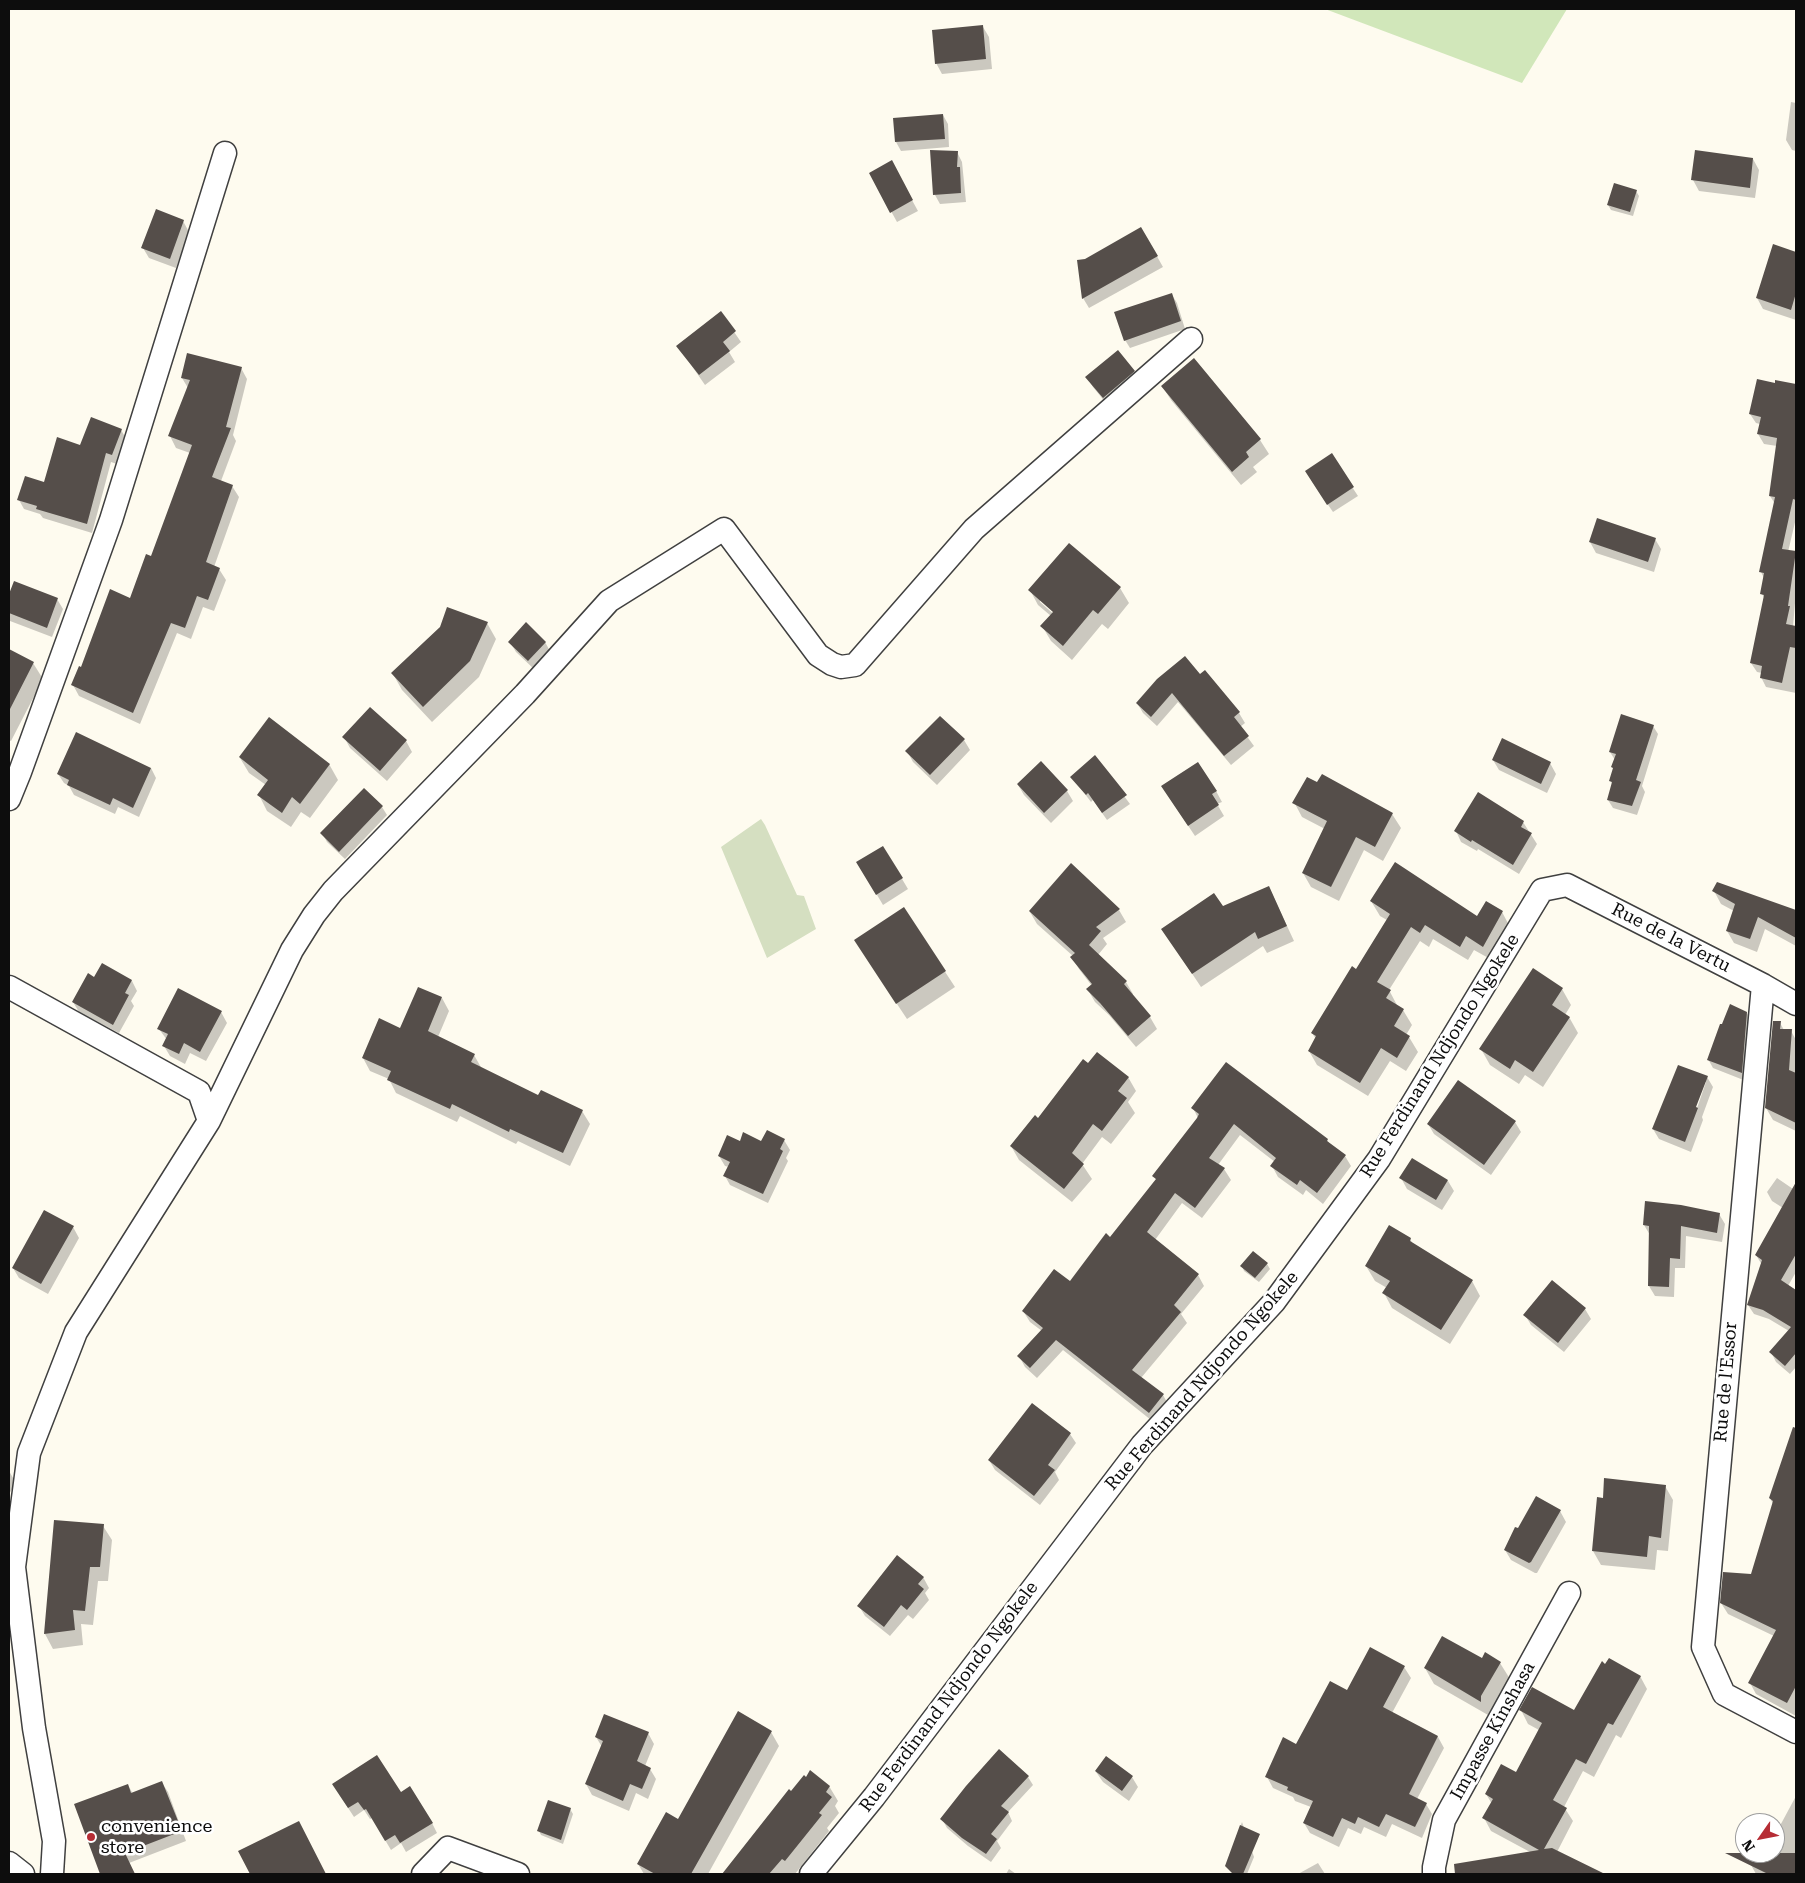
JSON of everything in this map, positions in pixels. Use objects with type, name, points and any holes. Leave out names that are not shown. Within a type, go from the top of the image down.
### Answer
[{"type":"street","points":[[9,799],[111,520],[225,153]]},
{"type":"street","points":[[52,1874],[54,1841],[34,1728],[14,1567],[28,1453],[76,1332],[209,1121],[292,950],[314,915],[333,892],[525,694],[609,601],[724,529],[818,655],[832,664],[841,667],[855,665],[974,529],[1191,339]]},
{"type":"street","name":"Rue de la Vertu","points":[[1542,890],[1567,885],[1763,985],[1796,1004]]},
{"type":"street","name":"Rue Ferdinand Ndjondo Ngokele","points":[[811,1874],[880,1790],[1142,1444],[1274,1302],[1379,1159],[1542,890]]},
{"type":"street","name":"Rue de l'Essor","points":[[1763,985],[1703,1647],[1724,1694],[1796,1732]]},
{"type":"street","points":[[9,987],[199,1092],[209,1121]]},
{"type":"street","name":"Impasse Kinshasa","points":[[1434,1874],[1444,1820],[1569,1593]]},
{"type":"street","points":[[422,1874],[448,1848],[518,1874]]},
{"type":"street","points":[[9,1863],[23,1874]]},
{"type":"green space","points":[[1325,9],[1567,9],[1522,83]]},
{"type":"green space","points":[[761,819],[797,895],[804,896],[816,929],[767,958],[721,847]]},
{"type":"building","points":[[983,25],[986,59],[935,64],[932,30]]},
{"type":"building","points":[[943,114],[945,139],[895,142],[893,118]]},
{"type":"building","points":[[930,150],[958,151],[957,167],[960,167],[961,193],[933,195]]},
{"type":"building","points":[[1695,150],[1753,158],[1750,188],[1691,180]]},
{"type":"building","points":[[892,160],[913,200],[890,213],[869,173]]},
{"type":"building","points":[[1614,183],[1637,190],[1630,212],[1607,205]]},
{"type":"building","points":[[156,209],[184,220],[170,259],[141,248]]},
{"type":"building","points":[[1141,227],[1158,256],[1082,299],[1077,260],[1085,259]]},
{"type":"building","points":[[1773,244],[1796,252],[1796,293],[1791,310],[1756,298]]},
{"type":"building","points":[[1172,293],[1181,321],[1124,341],[1114,312]]},
{"type":"building","points":[[721,311],[736,331],[723,342],[730,351],[699,375],[676,346]]},
{"type":"building","points":[[1118,350],[1135,371],[1103,398],[1085,377]]},
{"type":"building","points":[[187,353],[242,367],[226,427],[231,428],[212,477],[233,485],[206,562],[220,568],[208,600],[197,596],[185,628],[171,623],[133,713],[71,685],[79,666],[81,667],[110,589],[130,598],[146,554],[151,556],[192,445],[168,436],[190,380],[181,378]]},
{"type":"building","points":[[1194,358],[1261,439],[1246,452],[1249,457],[1232,472],[1161,386]]},
{"type":"building","points":[[1757,379],[1775,383],[1775,380],[1796,384],[1796,500],[1793,499],[1782,549],[1796,551],[1788,606],[1790,606],[1786,624],[1796,626],[1796,648],[1790,647],[1782,683],[1760,678],[1762,666],[1750,663],[1764,595],[1760,594],[1764,573],[1759,572],[1775,497],[1769,496],[1777,438],[1757,434],[1761,417],[1749,414]]},
{"type":"building","points":[[91,417],[122,429],[112,455],[106,453],[87,524],[36,509],[37,506],[17,500],[25,476],[44,482],[57,437],[80,445]]},
{"type":"building","points":[[1332,453],[1354,487],[1327,505],[1305,471]]},
{"type":"building","points":[[1597,518],[1656,538],[1648,562],[1589,542]]},
{"type":"building","points":[[1069,543],[1121,587],[1098,614],[1093,610],[1063,646],[1040,626],[1053,612],[1028,590]]},
{"type":"building","points":[[14,581],[58,598],[47,628],[9,613],[9,594]]},
{"type":"building","points":[[447,607],[488,622],[470,661],[423,707],[391,673],[440,627]]},
{"type":"building","points":[[526,622],[546,642],[528,661],[508,642]]},
{"type":"building","points":[[9,649],[34,662],[9,711]]},
{"type":"building","points":[[1185,656],[1200,674],[1205,670],[1240,712],[1234,717],[1249,736],[1224,756],[1172,693],[1151,717],[1136,703],[1157,679]]},
{"type":"building","points":[[370,707],[407,740],[380,771],[342,737]]},
{"type":"building","points":[[1621,714],[1654,725],[1636,780],[1641,782],[1632,806],[1607,800],[1612,782],[1609,781],[1613,768],[1611,767],[1616,754],[1609,752]]},
{"type":"building","points":[[940,716],[965,739],[930,775],[905,751]]},
{"type":"building","points":[[269,717],[330,764],[300,804],[292,797],[282,813],[257,795],[268,780],[239,757]]},
{"type":"building","points":[[76,732],[151,768],[133,808],[113,798],[110,805],[67,785],[69,780],[57,774]]},
{"type":"building","points":[[1502,738],[1551,762],[1541,784],[1492,760]]},
{"type":"building","points":[[1095,755],[1127,795],[1102,813],[1088,793],[1086,795],[1070,777]]},
{"type":"building","points":[[1041,761],[1068,790],[1044,813],[1017,784]]},
{"type":"building","points":[[1198,762],[1217,791],[1212,794],[1219,805],[1188,826],[1161,786]]},
{"type":"building","points":[[1322,774],[1393,813],[1375,847],[1356,837],[1331,887],[1302,873],[1327,821],[1292,803],[1307,777],[1317,782]]},
{"type":"building","points":[[364,788],[383,806],[339,852],[320,833]]},
{"type":"building","points":[[1478,792],[1524,821],[1521,827],[1532,833],[1513,865],[1454,831]]},
{"type":"building","points":[[883,846],[903,878],[876,895],[856,862]]},
{"type":"building","points":[[1395,862],[1477,916],[1486,901],[1503,911],[1483,947],[1466,936],[1460,947],[1425,925],[1420,933],[1411,927],[1377,982],[1391,990],[1386,998],[1404,1009],[1394,1026],[1410,1036],[1397,1058],[1381,1048],[1360,1083],[1308,1051],[1316,1036],[1311,1033],[1352,966],[1356,969],[1390,914],[1370,901]]},
{"type":"building","points":[[1071,863],[1120,909],[1096,927],[1101,931],[1089,945],[1127,981],[1124,984],[1151,1016],[1128,1036],[1086,989],[1092,984],[1070,957],[1075,953],[1029,911]]},
{"type":"building","points":[[1717,882],[1796,910],[1796,938],[1758,917],[1750,939],[1726,931],[1735,904],[1712,891]]},
{"type":"building","points":[[1269,886],[1287,926],[1258,939],[1255,932],[1192,974],[1161,929],[1214,893],[1223,906]]},
{"type":"building","points":[[904,907],[946,971],[896,1004],[854,940]]},
{"type":"building","points":[[102,963],[132,980],[125,993],[129,995],[113,1025],[72,1002],[88,973],[94,977]]},
{"type":"building","points":[[1533,968],[1563,988],[1552,1005],[1570,1017],[1533,1072],[1515,1060],[1510,1069],[1479,1049]]},
{"type":"building","points":[[418,987],[442,997],[428,1031],[475,1054],[471,1062],[538,1095],[541,1090],[583,1110],[563,1153],[510,1129],[509,1132],[452,1104],[450,1109],[387,1080],[391,1071],[362,1058],[379,1018],[400,1028]]},
{"type":"building","points":[[178,988],[222,1011],[200,1052],[184,1043],[179,1054],[162,1046],[168,1034],[157,1029]]},
{"type":"building","points":[[1730,1004],[1747,1012],[1742,1073],[1707,1060],[1720,1024],[1722,1024]]},
{"type":"building","points":[[1773,1021],[1781,1021],[1780,1029],[1792,1029],[1789,1070],[1796,1073],[1796,1123],[1765,1108]]},
{"type":"building","points":[[1097,1052],[1129,1077],[1118,1091],[1127,1098],[1102,1131],[1093,1124],[1072,1153],[1084,1164],[1064,1189],[1010,1146],[1035,1115],[1038,1118],[1083,1059],[1088,1063]]},
{"type":"building","points":[[1226,1062],[1328,1139],[1327,1141],[1346,1155],[1317,1193],[1300,1180],[1297,1185],[1270,1166],[1276,1158],[1234,1124],[1209,1158],[1225,1168],[1195,1208],[1175,1193],[1147,1232],[1199,1274],[1174,1305],[1181,1312],[1132,1370],[1164,1394],[1149,1413],[1056,1340],[1030,1368],[1017,1356],[1043,1328],[1022,1311],[1054,1269],[1070,1281],[1106,1233],[1110,1237],[1156,1179],[1152,1176],[1197,1118],[1199,1114],[1191,1108]]},
{"type":"building","points":[[1678,1065],[1708,1076],[1685,1142],[1652,1129]]},
{"type":"building","points":[[1458,1080],[1516,1121],[1484,1165],[1427,1124]]},
{"type":"building","points":[[767,1130],[785,1139],[780,1149],[783,1151],[763,1194],[723,1176],[730,1162],[718,1156],[727,1135],[740,1141],[743,1132],[761,1141]]},
{"type":"building","points":[[1412,1158],[1448,1180],[1436,1200],[1399,1178]]},
{"type":"building","points":[[1796,1182],[1796,1254],[1781,1280],[1796,1290],[1796,1353],[1785,1366],[1769,1352],[1791,1327],[1763,1310],[1747,1305],[1762,1260],[1755,1255]]},
{"type":"building","points":[[1645,1201],[1681,1205],[1720,1213],[1717,1233],[1681,1226],[1680,1259],[1670,1258],[1669,1287],[1648,1286],[1649,1226],[1643,1225]]},
{"type":"building","points":[[44,1210],[74,1226],[41,1284],[12,1268]]},
{"type":"building","points":[[1389,1225],[1411,1238],[1410,1241],[1473,1280],[1441,1330],[1382,1293],[1390,1281],[1365,1266]]},
{"type":"building","points":[[1253,1251],[1268,1263],[1255,1278],[1240,1266]]},
{"type":"building","points":[[1552,1280],[1586,1308],[1558,1343],[1523,1315]]},
{"type":"building","points":[[1032,1403],[1071,1433],[1048,1465],[1055,1470],[1034,1496],[988,1460]]},
{"type":"building","points":[[1793,1427],[1796,1428],[1796,1686],[1787,1703],[1748,1683],[1776,1630],[1720,1603],[1723,1572],[1751,1574],[1773,1501],[1769,1498]]},
{"type":"building","points":[[1604,1478],[1666,1485],[1661,1538],[1649,1536],[1647,1557],[1592,1551],[1597,1497],[1603,1498]]},
{"type":"building","points":[[1536,1496],[1561,1510],[1529,1563],[1504,1550],[1515,1527],[1518,1528]]},
{"type":"building","points":[[54,1520],[104,1524],[100,1567],[90,1567],[85,1611],[73,1610],[75,1630],[44,1634]]},
{"type":"building","points":[[897,1555],[924,1577],[918,1584],[924,1589],[907,1610],[901,1605],[884,1627],[857,1606]]},
{"type":"building","points":[[1442,1636],[1482,1658],[1485,1652],[1501,1662],[1481,1696],[1481,1702],[1424,1668]]},
{"type":"building","points":[[1370,1647],[1405,1666],[1383,1707],[1438,1736],[1409,1794],[1427,1803],[1415,1827],[1386,1814],[1379,1827],[1358,1817],[1355,1824],[1342,1818],[1333,1837],[1303,1823],[1313,1801],[1287,1790],[1288,1787],[1265,1777],[1283,1737],[1296,1744],[1330,1681],[1347,1690]]},
{"type":"building","points":[[1609,1658],[1641,1676],[1613,1725],[1608,1723],[1586,1764],[1576,1759],[1553,1800],[1567,1808],[1544,1849],[1552,1848],[1605,1874],[1455,1874],[1454,1864],[1539,1850],[1482,1818],[1493,1799],[1485,1794],[1501,1764],[1516,1772],[1542,1723],[1519,1710],[1532,1687],[1574,1710],[1602,1661],[1605,1664]]},
{"type":"building","points":[[738,1711],[772,1731],[691,1874],[655,1874],[637,1864],[666,1812],[678,1819]]},
{"type":"building","points":[[604,1714],[649,1732],[637,1761],[651,1768],[642,1789],[630,1784],[623,1801],[585,1784],[603,1741],[595,1737]]},
{"type":"building","points":[[999,1749],[1029,1776],[1001,1806],[1009,1812],[991,1834],[997,1839],[986,1854],[962,1838],[940,1819]]},
{"type":"building","points":[[377,1755],[401,1792],[410,1786],[433,1823],[400,1843],[395,1835],[385,1841],[366,1809],[364,1810],[358,1802],[348,1808],[332,1784]]},
{"type":"building","points":[[1106,1756],[1133,1776],[1122,1791],[1095,1771]]},
{"type":"building","points":[[810,1770],[830,1786],[826,1792],[832,1797],[819,1813],[822,1815],[785,1861],[782,1859],[769,1874],[722,1874],[789,1789],[791,1791],[804,1775],[806,1777]]},
{"type":"building","points":[[162,1781],[182,1831],[125,1853],[135,1874],[100,1874],[74,1804],[128,1784],[131,1793]]},
{"type":"building","points":[[548,1800],[571,1808],[561,1840],[537,1831]]},
{"type":"building","points":[[299,1821],[326,1874],[250,1874],[238,1851]]},
{"type":"building","points":[[1240,1825],[1260,1834],[1243,1874],[1233,1874],[1225,1866]]},
{"type":"building","points":[[1725,1853],[1735,1853],[1735,1858]]},
{"type":"building","points":[[1785,1853],[1796,1853],[1796,1874],[1768,1874],[1745,1863],[1785,1863]]},
{"type":"place","name":"convenience store","points":[[91,1837]]}]
